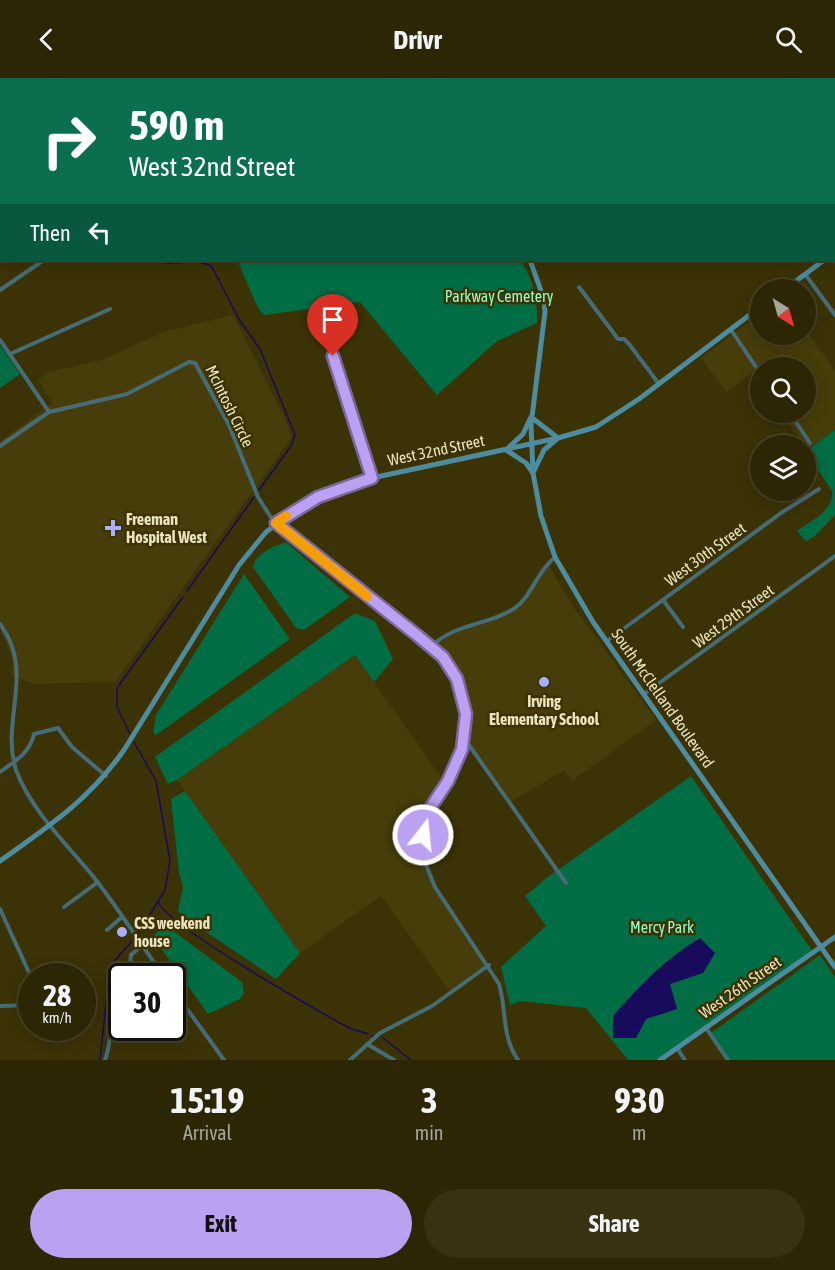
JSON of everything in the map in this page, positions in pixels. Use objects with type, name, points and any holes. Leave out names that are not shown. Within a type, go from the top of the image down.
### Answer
[{"type":"main road","name":"South McClelland Boulevard","points":[[530,261],[544,298],[545,312],[531,417],[533,473],[541,516],[555,557],[574,593],[835,967]]},
{"type":"main road","points":[[798,279],[823,261]]},
{"type":"main road","name":"West 32nd Street","points":[[0,860],[79,804],[106,776],[239,565],[276,523],[318,497],[372,478],[506,450],[596,428],[750,315]]},
{"type":"main road","points":[[531,417],[558,438],[544,450],[533,473],[526,463],[506,450],[523,434],[531,417]]},
{"type":"main road","name":"West 26th Street","points":[[660,1060],[835,937]]},
{"type":"street","points":[[0,290],[43,261]]},
{"type":"street","points":[[805,274],[835,315]]},
{"type":"street","points":[[579,287],[618,339],[624,339],[629,344],[658,384]]},
{"type":"street","points":[[9,354],[110,309]]},
{"type":"street","points":[[731,330],[750,358]]},
{"type":"street","points":[[0,340],[49,412]]},
{"type":"street","points":[[333,356],[372,478]]},
{"type":"street","name":"McIntosh Circle","points":[[0,446],[49,412],[127,394],[192,361],[229,425],[262,505],[276,523]]},
{"type":"street","name":"West 30th Street","points":[[607,641],[781,513],[819,489]]},
{"type":"street","points":[[276,523],[431,647],[448,664],[457,679],[466,714],[462,749],[448,781],[429,810],[423,835],[424,860],[435,887],[489,965],[503,999],[502,1016],[505,1036],[518,1060]]},
{"type":"street","name":"West 29th Street","points":[[644,694],[835,556]]},
{"type":"street","points":[[431,647],[449,632],[501,615],[518,606],[540,571],[555,557]]},
{"type":"street","points":[[663,600],[682,627]]},
{"type":"street","points":[[0,624],[15,655],[18,675],[11,739],[13,762],[24,788],[98,882],[155,963]]},
{"type":"street","points":[[0,772],[30,748],[34,734],[58,728],[72,747],[106,776]]},
{"type":"street","points":[[464,738],[566,883]]},
{"type":"street","points":[[64,907],[98,882]]},
{"type":"street","points":[[0,909],[24,963]]},
{"type":"street","points":[[107,930],[122,917]]},
{"type":"street","points":[[130,963],[131,955],[142,945]]},
{"type":"street","points":[[350,1060],[392,1025],[432,1006],[489,965]]},
{"type":"street","points":[[0,1006],[18,1005]]},
{"type":"street","points":[[186,1007],[224,1060]]},
{"type":"street","points":[[706,1028],[728,1060]]},
{"type":"street","points":[[105,1060],[110,1041]]},
{"type":"street","points":[[367,1044],[394,1060]]},
{"type":"street","points":[[677,1048],[685,1060]]},
{"type":"shaded area","name":"Freeman Hospital West","points":[[233,315],[288,425],[291,438],[115,682],[37,684],[12,676],[12,657],[0,628],[0,441],[52,403],[38,380],[49,372],[104,359],[166,331]]},
{"type":"shaded area","points":[[750,321],[750,345],[816,344],[835,371],[835,430],[816,444],[816,435],[797,435],[788,423],[816,423],[816,357],[750,357],[750,374],[726,392],[701,358]]},
{"type":"shaded area","name":"Irving Elementary School","points":[[549,566],[571,603],[656,720],[572,781],[564,770],[511,802],[469,743],[466,696],[459,676],[439,645],[450,634],[507,615],[518,609]]},
{"type":"shaded area","points":[[355,655],[446,784],[429,810],[423,835],[424,860],[435,887],[489,965],[451,993],[381,896],[300,953],[177,780]]},
{"type":"shaded area","points":[[700,938],[715,953],[703,973],[670,984],[677,1009],[646,1019],[636,1038],[613,1038],[613,1016],[654,973]]},
{"type":"green space","name":"Parkway Cemetery","points":[[237,261],[521,261],[534,290],[537,323],[497,341],[437,395],[360,302],[264,315],[258,308]]},
{"type":"green space","points":[[0,345],[20,374],[0,388]]},
{"type":"green space","points":[[835,430],[835,515],[815,536],[806,541],[797,531],[825,510],[832,498],[832,491],[816,466],[816,444]]},
{"type":"green space","points":[[286,542],[350,597],[304,630],[296,628],[253,567],[258,557]]},
{"type":"green space","points":[[244,574],[290,639],[156,735],[153,733],[156,715]]},
{"type":"green space","points":[[355,613],[375,621],[393,659],[374,682],[355,655],[177,780],[168,784],[155,757]]},
{"type":"green space","name":"Mercy Park","points":[[691,776],[813,952],[660,1060],[628,1060],[586,1008],[520,1001],[510,1005],[501,967],[546,926],[525,896],[545,879]]},
{"type":"green space","points":[[185,791],[300,953],[276,979],[181,915],[178,910],[183,887],[179,873],[171,799]]},
{"type":"green space","points":[[164,924],[242,982],[244,993],[240,999],[208,1014],[186,983],[186,963],[172,963],[153,937]]},
{"type":"green space","points":[[820,955],[835,977],[835,1060],[730,1060],[711,1033]]},
{"type":"waterway","points":[[158,261],[198,262],[212,267],[240,321],[260,349],[295,435],[291,446],[259,490]]},
{"type":"waterway","points":[[187,591],[254,497]]},
{"type":"waterway","points":[[130,734],[117,707],[117,688],[183,597]]},
{"type":"waterway","points":[[134,742],[156,781],[170,861],[165,890],[138,934]]},
{"type":"waterway","points":[[158,902],[189,930],[246,968],[349,1028],[368,1034]]},
{"type":"waterway","points":[[100,1060],[110,966],[133,940]]},
{"type":"waterway","points":[[383,1038],[411,1060]]},
{"type":"slow traffic","points":[[286,516],[276,523],[367,596]]},
{"type":"place","name":"Freeman Hospital West","points":[[113,528]]},
{"type":"place","name":"Irving Elementary School","points":[[544,682]]},
{"type":"place","name":"CSS weekend house","points":[[122,932]]},
{"type":"route","points":[[333,356],[372,478],[318,497],[276,523],[443,657],[457,679],[466,714],[462,749],[448,781],[429,810],[423,835]]}]
